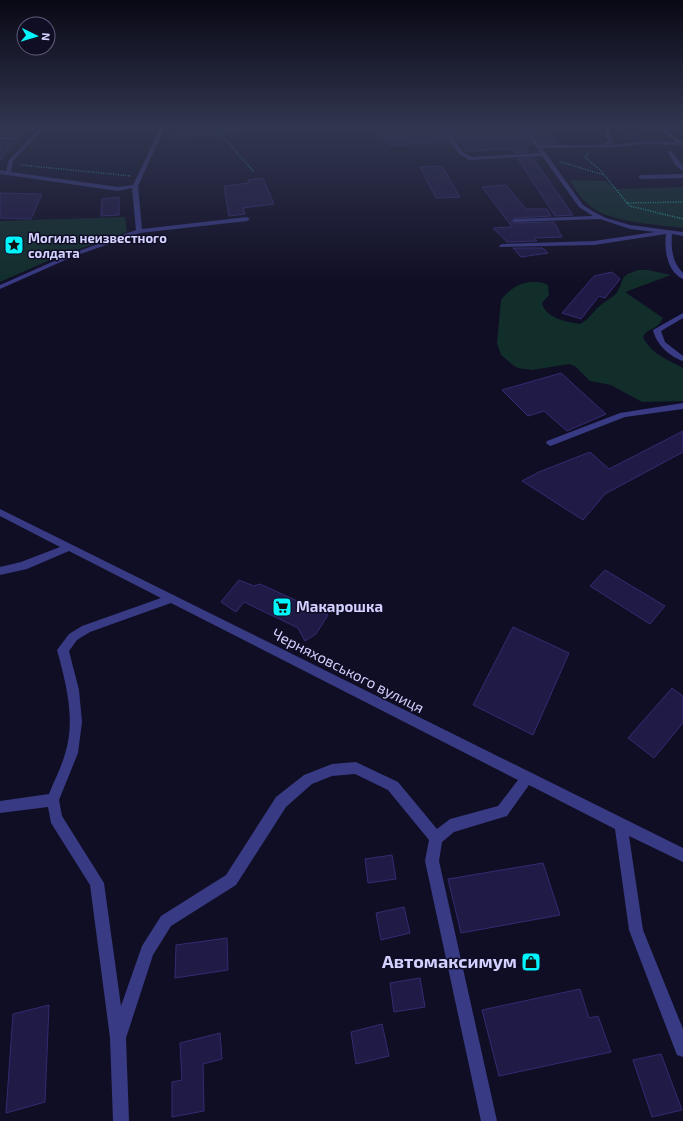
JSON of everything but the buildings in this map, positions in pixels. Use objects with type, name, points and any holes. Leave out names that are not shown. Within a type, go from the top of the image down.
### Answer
[{"type":"street","points":[[49,179],[118,190],[135,186]]},
{"type":"street","points":[[138,231],[135,186],[139,179]]},
{"type":"street","points":[[562,179],[581,206],[600,218],[627,226],[683,234]]},
{"type":"street","points":[[515,221],[600,218]]},
{"type":"street","points":[[0,288],[70,256],[138,231],[247,219]]},
{"type":"street","points":[[502,246],[594,243],[669,232]]},
{"type":"street","points":[[669,232],[667,251],[676,270],[683,277]]},
{"type":"street","points":[[683,315],[658,330],[658,338],[661,342],[683,359]]},
{"type":"street","points":[[550,443],[623,415],[683,406]]},
{"type":"street","name":"Черняховського вулиця","points":[[0,512],[621,826],[683,855]]},
{"type":"street","points":[[0,571],[23,566],[70,547]]},
{"type":"street","points":[[121,1121],[118,1038],[97,883],[56,818],[53,800],[72,753],[76,722],[73,690],[63,650],[73,637],[86,628],[171,599]]},
{"type":"street","points":[[118,1038],[147,951],[166,921],[231,880],[281,802],[308,780],[332,770],[356,768],[393,786],[436,838]]},
{"type":"street","points":[[489,1121],[432,861],[436,838],[450,826],[502,811],[527,778]]},
{"type":"street","points":[[0,807],[53,800]]},
{"type":"street","points":[[621,826],[636,930],[683,1048]]},
{"type":"path","points":[[608,179],[630,206],[683,219]]},
{"type":"path","points":[[627,203],[683,202]]},
{"type":"green space","points":[[570,180],[605,181],[616,189],[683,187],[683,228],[623,220],[601,213],[583,199]]},
{"type":"green space","points":[[125,217],[127,232],[54,258],[0,282],[0,221]]},
{"type":"green space","points":[[648,270],[671,275],[625,292],[663,318],[660,324],[646,332],[643,337],[646,343],[655,352],[683,368],[683,401],[642,402],[611,385],[590,381],[575,366],[569,364],[532,370],[518,368],[501,355],[497,343],[501,300],[511,290],[529,282],[548,285],[549,295],[542,303],[547,312],[557,318],[580,324],[616,294],[624,277],[631,272]]},
{"type":"place","name":"Могила неизвестного солдата","points":[[14,245]]},
{"type":"place","name":"Макарошка","points":[[282,607]]},
{"type":"place","name":"Автомаксимум","points":[[531,962]]}]
